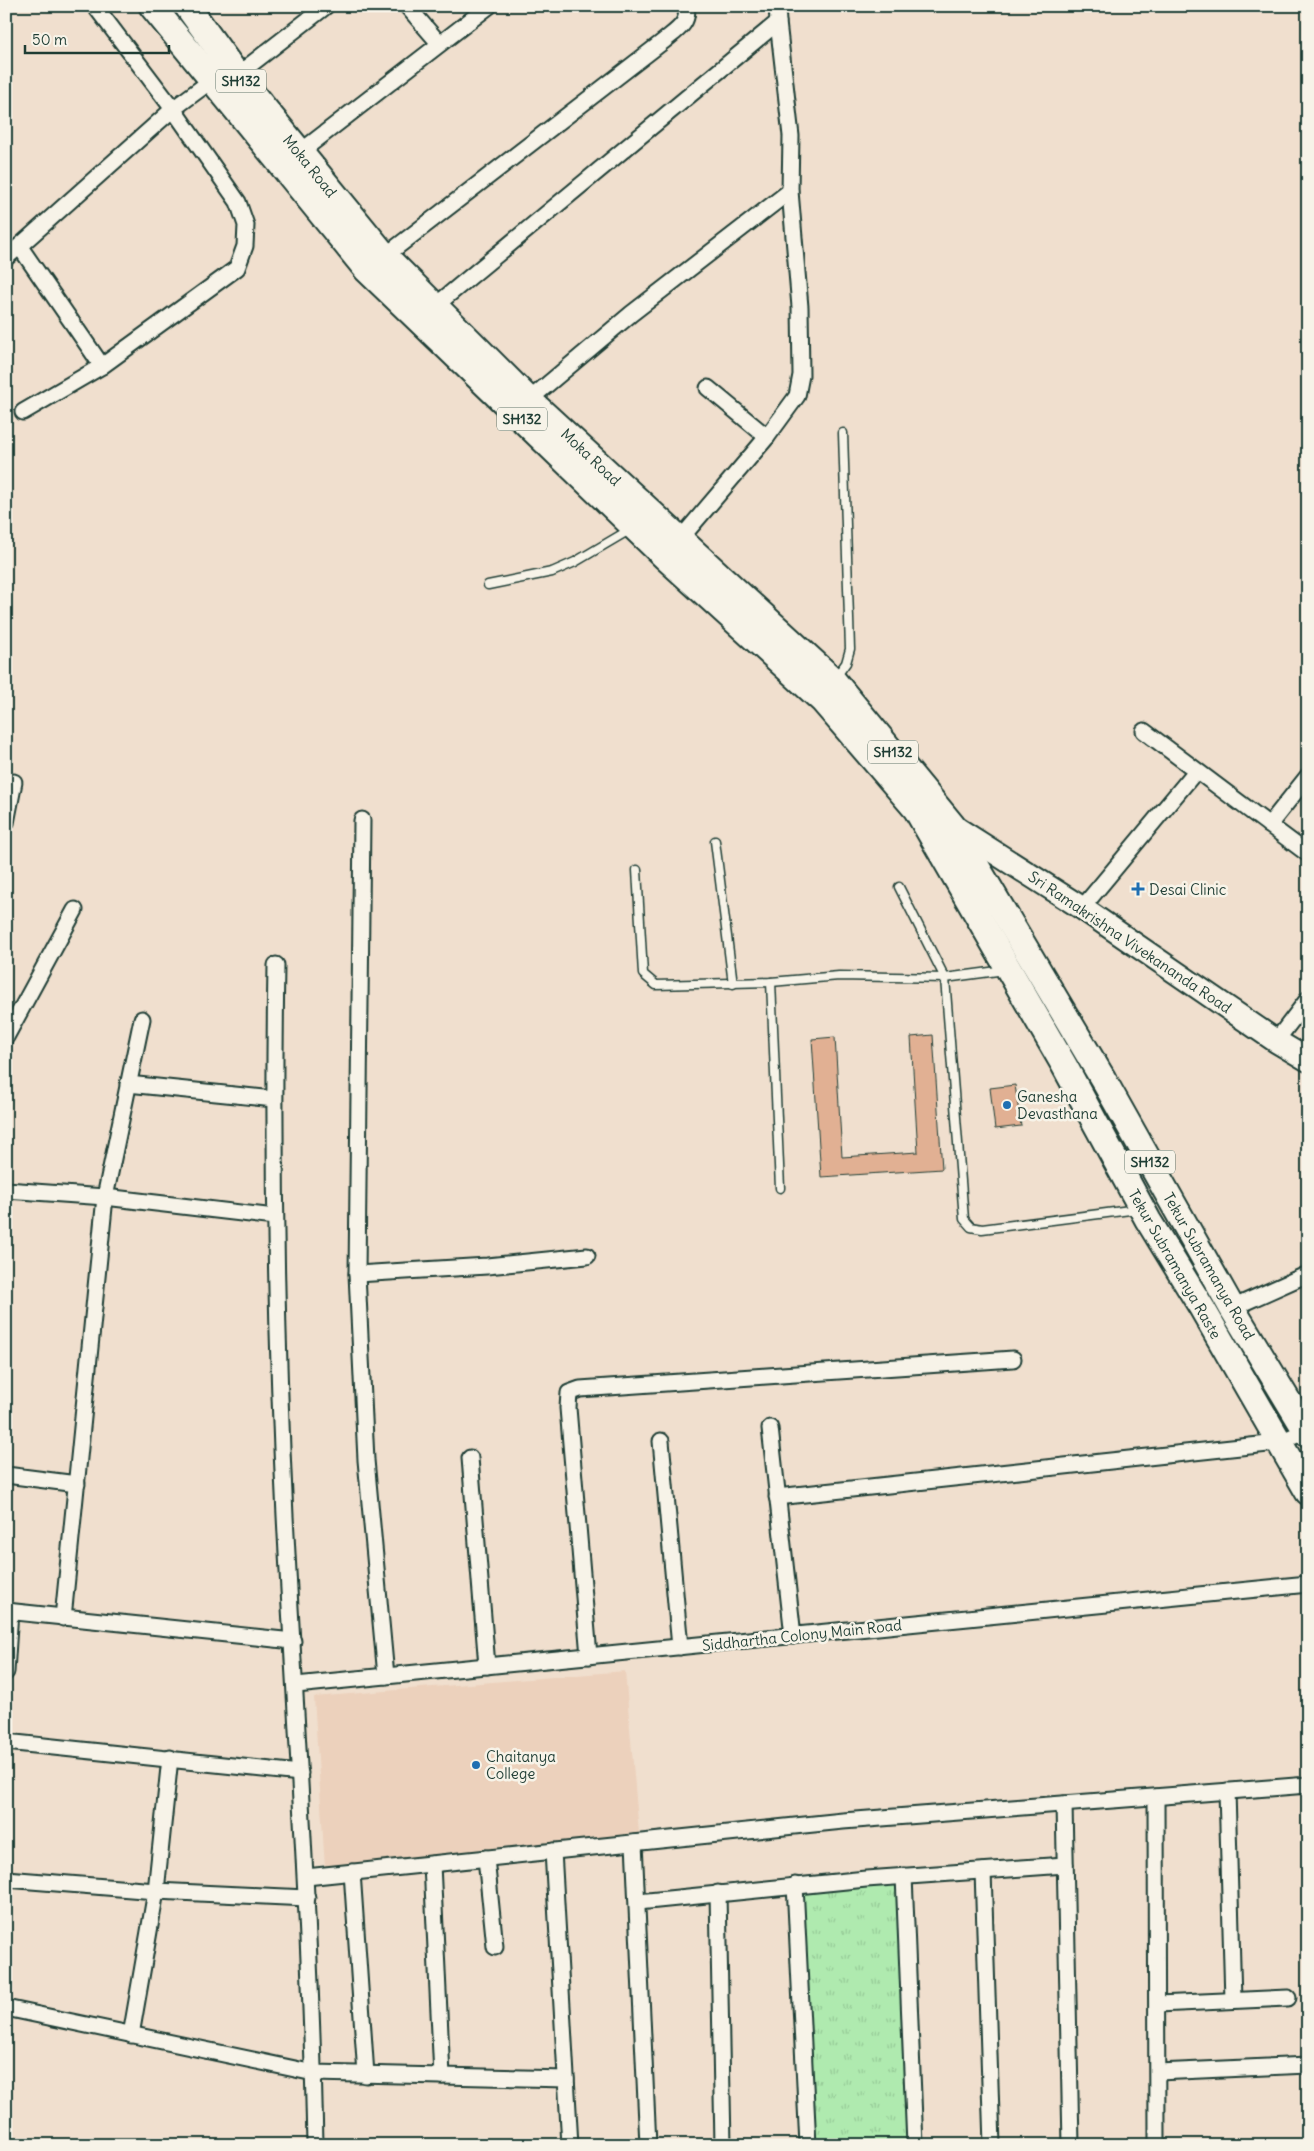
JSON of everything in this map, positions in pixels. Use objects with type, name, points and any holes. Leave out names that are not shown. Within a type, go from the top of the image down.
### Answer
[{"type":"main road","name":"Moka Road","points":[[152,6],[223,81],[299,153],[385,256],[426,313],[634,527],[673,548],[834,680],[952,825]]},
{"type":"main road","name":"Moka Road","points":[[187,6],[223,81],[367,270],[426,313],[529,400],[823,701],[916,809]]},
{"type":"main road","name":"Sri Ramakrishna Vivekananda Road","points":[[916,809],[952,825],[1082,908],[1308,1060]]},
{"type":"main road","name":"Tekur Subramanya Raste","points":[[916,809],[1064,1065],[1142,1208],[1308,1492]]},
{"type":"main road","name":"Tekur Subramanya Road","points":[[952,825],[1104,1080],[1232,1308],[1307,1432]]},
{"type":"street","points":[[23,412],[102,366],[237,268],[245,246],[246,225],[238,202],[173,109],[95,6]]},
{"type":"street","points":[[6,258],[173,109],[223,81],[326,6]]},
{"type":"street","points":[[407,6],[440,44]]},
{"type":"street","points":[[299,153],[489,6]]},
{"type":"street","points":[[385,256],[665,40],[684,24],[688,15],[686,6]]},
{"type":"street","points":[[673,548],[767,437],[797,396],[801,375],[800,308],[790,191],[791,136],[777,6]]},
{"type":"street","points":[[426,313],[778,22]]},
{"type":"street","points":[[529,400],[631,314],[790,191]]},
{"type":"street","points":[[20,247],[102,366]]},
{"type":"street","points":[[708,388],[767,437]]},
{"type":"street","points":[[1144,731],[1308,854]]},
{"type":"street","points":[[1082,908],[1196,771]]},
{"type":"street","points":[[1269,825],[1308,776]]},
{"type":"street","points":[[6,823],[14,782]]},
{"type":"street","points":[[362,820],[356,1274],[366,1460],[386,1676]]},
{"type":"street","points":[[6,1037],[74,910]]},
{"type":"street","points":[[276,965],[275,1217],[285,1515],[306,1877],[315,2145]]},
{"type":"street","points":[[1276,1040],[1308,999]]},
{"type":"street","points":[[63,1618],[78,1484],[105,1197],[142,1019]]},
{"type":"street","points":[[128,1084],[274,1099]]},
{"type":"street","points":[[6,1190],[105,1197],[275,1217]]},
{"type":"street","points":[[356,1274],[487,1266],[587,1256]]},
{"type":"street","points":[[1232,1308],[1308,1274]]},
{"type":"street","points":[[589,1656],[568,1408],[569,1393],[580,1389],[1013,1359]]},
{"type":"street","points":[[770,1428],[793,1636]]},
{"type":"street","points":[[777,1497],[1278,1443],[1307,1432]]},
{"type":"street","points":[[661,1441],[680,1647]]},
{"type":"street","points":[[470,1458],[487,1666]]},
{"type":"street","points":[[6,1475],[78,1484]]},
{"type":"street","name":"Siddhartha Colony Main Road","points":[[296,1685],[1308,1584]]},
{"type":"street","points":[[6,1672],[8,1611],[293,1641]]},
{"type":"street","points":[[6,1742],[170,1758],[300,1774]]},
{"type":"street","points":[[130,2035],[156,1891],[170,1758]]},
{"type":"street","points":[[306,1877],[843,1821],[1308,1785]]},
{"type":"street","points":[[1227,1791],[1233,2000]]},
{"type":"street","points":[[1156,1797],[1157,2145]]},
{"type":"street","points":[[1064,1804],[1071,2145]]},
{"type":"street","points":[[634,1843],[648,2145]]},
{"type":"street","points":[[553,1851],[570,2145]]},
{"type":"street","points":[[486,1858],[495,1947]]},
{"type":"street","points":[[432,1864],[442,2076]]},
{"type":"street","points":[[638,1902],[795,1885],[1065,1865]]},
{"type":"street","points":[[983,1871],[992,2145]]},
{"type":"street","points":[[352,1872],[366,2074]]},
{"type":"street","points":[[904,1876],[915,2145]]},
{"type":"street","points":[[6,1880],[156,1891],[307,1898]]},
{"type":"street","points":[[795,1885],[808,2145]]},
{"type":"street","points":[[718,1893],[723,2145]]},
{"type":"street","points":[[1158,2004],[1288,1998]]},
{"type":"street","points":[[6,2008],[314,2074],[566,2079]]},
{"type":"street","points":[[1158,2072],[1308,2065]]},
{"type":"lane","points":[[834,680],[846,663],[850,649],[843,433]]},
{"type":"lane","points":[[488,585],[552,572],[575,562],[634,527]]},
{"type":"lane","points":[[715,842],[733,984]]},
{"type":"lane","points":[[637,870],[643,974],[656,985],[733,984],[839,976],[945,978],[1007,969]]},
{"type":"lane","points":[[899,887],[945,978],[964,1219],[971,1228],[982,1229],[1142,1208]]},
{"type":"lane","points":[[771,982],[780,1188]]},
{"type":"shaded area","name":"Chaitanya College","points":[[625,1671],[639,1833],[325,1868],[314,1697]]},
{"type":"green space","points":[[901,1881],[915,2145],[811,2145],[799,1890]]},
{"type":"building","points":[[933,1035],[942,1169],[821,1177],[812,1039],[835,1037],[842,1157],[918,1152],[911,1037]]},
{"type":"building","points":[[1015,1085],[1021,1126],[995,1129],[990,1088]]},
{"type":"place","name":"Desai Clinic","points":[[1138,889]]},
{"type":"place","name":"Ganesha Devasthana","points":[[1007,1105]]},
{"type":"place","name":"Chaitanya College","points":[[476,1765]]}]
